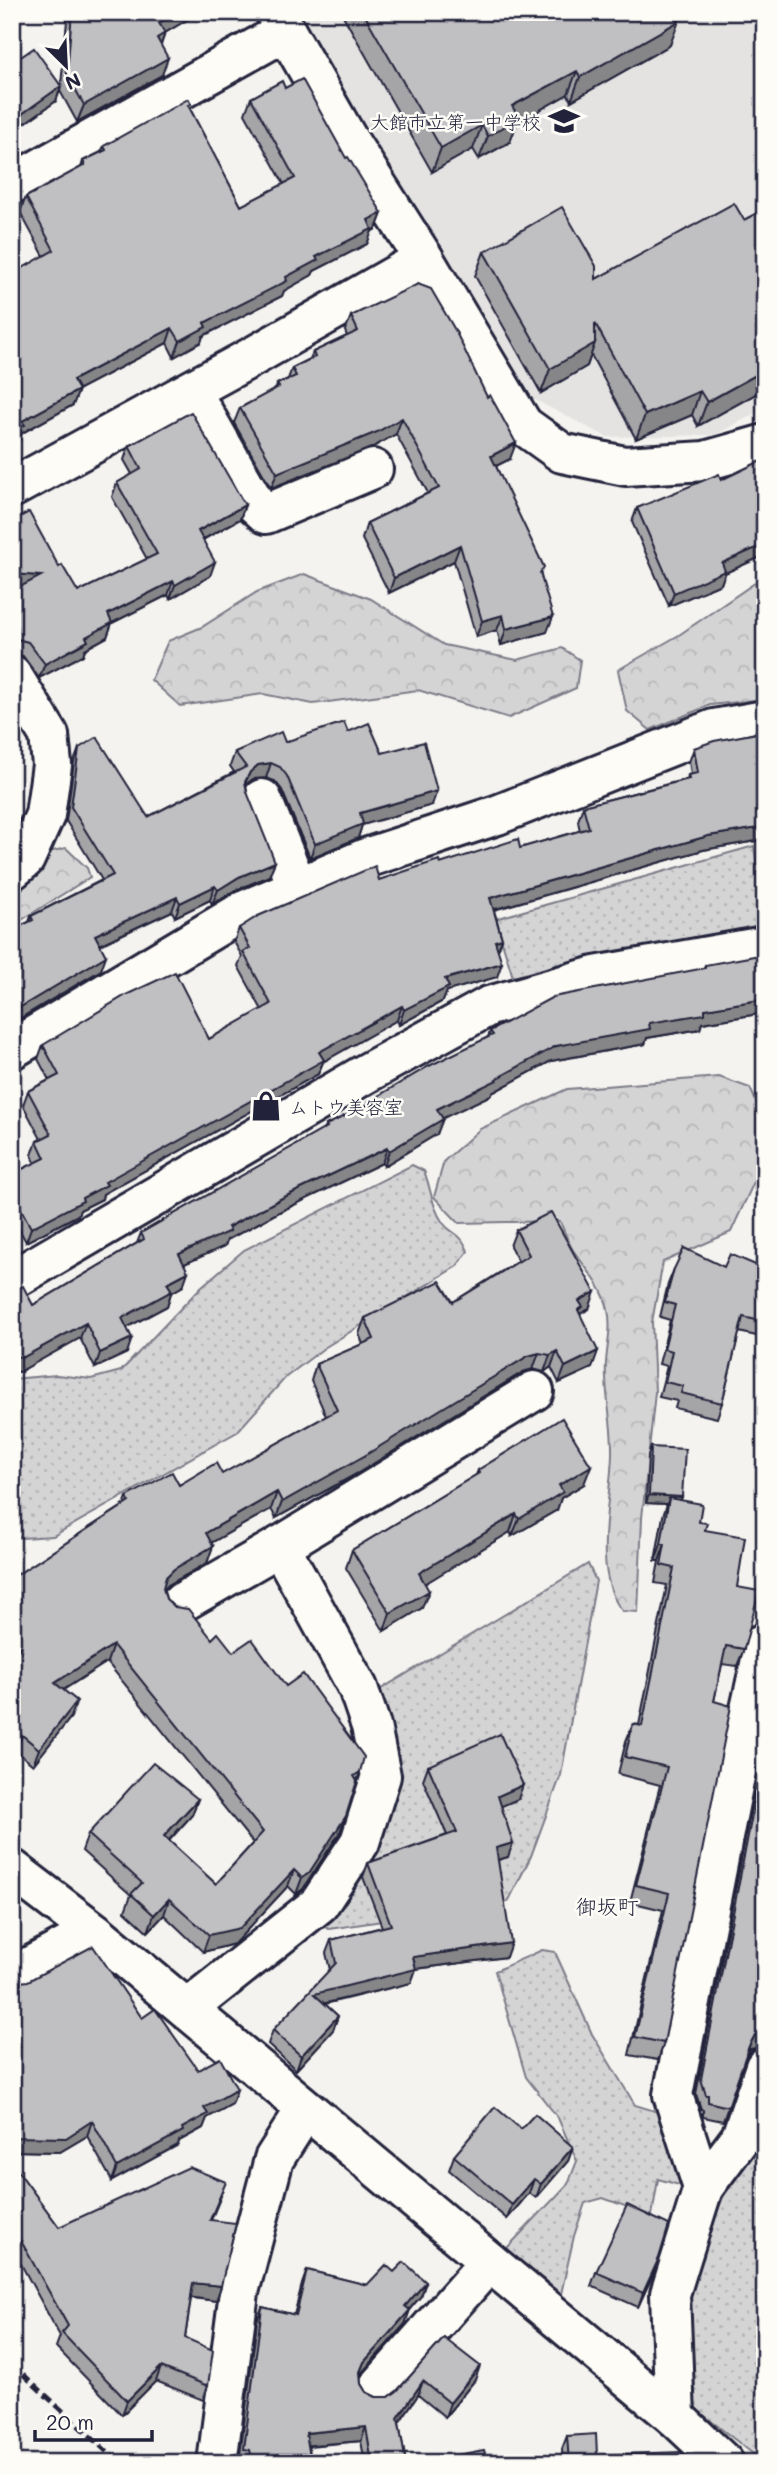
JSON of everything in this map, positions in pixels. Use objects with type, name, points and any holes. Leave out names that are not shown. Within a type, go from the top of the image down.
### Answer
[{"type":"street","points":[[12,184],[281,22],[347,138],[424,259],[523,425],[562,453],[625,466],[705,461],[765,444]]},
{"type":"street","points":[[12,488],[191,391],[424,259]]},
{"type":"street","points":[[191,391],[256,505],[266,514],[373,469]]},
{"type":"street","points":[[12,675],[49,735],[52,765],[45,815],[25,859],[12,870]]},
{"type":"street","points":[[12,1049],[243,911],[366,858],[496,815],[714,729],[765,720]]},
{"type":"street","points":[[262,799],[298,887]]},
{"type":"street","points":[[12,1280],[365,1074],[489,1006],[595,976],[765,946]]},
{"type":"street","points":[[178,1604],[280,1546],[534,1391]]},
{"type":"street","points":[[187,2009],[319,1904],[360,1842],[381,1776],[371,1726],[358,1688],[280,1546]]},
{"type":"street","points":[[703,2188],[673,2095],[734,1781],[765,1642]]},
{"type":"street","points":[[12,1869],[187,2009],[675,2417],[724,2463]]},
{"type":"street","points":[[12,1976],[94,1932]]},
{"type":"street","points":[[675,2417],[670,2294],[703,2188],[741,2137],[765,2067]]},
{"type":"street","points":[[217,2463],[239,2292],[274,2159],[305,2110]]},
{"type":"street","points":[[376,2390],[489,2262]]},
{"type":"shaded area","name":"大館市立第一中学校","points":[[297,12],[765,12],[765,408],[715,435],[607,437],[531,398]]},
{"type":"green space","points":[[304,574],[371,599],[444,645],[517,660],[562,648],[580,660],[576,688],[509,718],[418,690],[313,704],[263,694],[180,706],[151,680],[168,641],[202,627],[257,592]]},
{"type":"green space","points":[[765,576],[765,699],[710,705],[650,730],[627,711],[618,670],[679,635]]},
{"type":"green space","points":[[754,846],[765,924],[513,977],[495,919]]},
{"type":"green space","points":[[66,848],[87,868],[90,877],[12,926],[12,885],[44,853]]},
{"type":"green space","points":[[719,1077],[750,1088],[762,1114],[759,1171],[731,1232],[663,1262],[652,1322],[655,1392],[642,1518],[638,1612],[622,1611],[607,1576],[605,1556],[612,1443],[606,1374],[609,1317],[603,1294],[573,1250],[560,1221],[459,1223],[434,1197],[444,1161],[480,1129],[567,1089]]},
{"type":"green space","points":[[412,1165],[424,1171],[439,1217],[462,1240],[468,1251],[457,1266],[324,1348],[286,1377],[237,1432],[53,1536],[22,1538],[12,1534],[12,1379],[57,1375],[91,1379],[121,1371],[201,1287],[244,1250]]},
{"type":"green space","points":[[588,1564],[596,1581],[561,1775],[531,1856],[508,1902],[329,1929],[318,1924],[387,1816],[394,1743],[378,1691]]},
{"type":"green space","points":[[542,1950],[555,1952],[592,2034],[635,2105],[668,2115],[690,2188],[658,2179],[652,2216],[603,2198],[585,2203],[574,2236],[561,2294],[506,2249],[568,2184],[577,2161],[558,2118],[526,2077],[495,1971]]},
{"type":"green space","points":[[765,2097],[765,2455],[757,2457],[687,2402],[684,2293],[724,2195],[747,2147]]},
{"type":"building","points":[[72,12],[177,12],[159,23],[165,33],[157,38],[168,58],[84,105],[67,74]]},
{"type":"building","points":[[363,12],[674,12],[679,21],[580,77],[577,71],[512,106],[519,118],[488,136],[482,125],[441,148]]},
{"type":"building","points":[[34,48],[61,86],[12,121],[12,63]]},
{"type":"building","points":[[302,79],[346,158],[348,157],[382,213],[368,220],[372,229],[316,257],[318,260],[286,277],[287,281],[204,323],[206,327],[180,341],[172,328],[73,380],[79,390],[22,421],[25,425],[12,432],[12,274],[54,250],[26,197],[85,165],[83,161],[106,150],[104,146],[188,99],[191,104],[188,105],[241,206],[295,178],[251,98],[282,81],[285,88]]},
{"type":"building","points":[[734,203],[744,220],[765,209],[765,370],[707,402],[700,391],[645,415],[595,323],[595,343],[550,369],[484,252],[562,207],[596,266],[596,279]]},
{"type":"building","points":[[418,284],[431,289],[455,330],[487,397],[490,395],[516,443],[491,456],[544,567],[540,573],[553,617],[506,629],[503,615],[482,621],[460,545],[394,578],[367,523],[439,488],[402,418],[377,432],[277,473],[240,408],[279,387],[277,384],[296,376],[292,368],[315,357],[313,352],[358,331],[351,316]]},
{"type":"building","points":[[191,412],[245,505],[198,531],[215,562],[175,585],[173,581],[108,614],[112,623],[86,637],[88,641],[45,664],[28,642],[12,640],[12,591],[41,576],[12,574],[12,521],[29,512],[59,567],[62,565],[78,592],[157,554],[117,483],[141,469],[129,446]]},
{"type":"building","points":[[765,459],[765,544],[722,563],[725,571],[674,593],[637,508],[719,474],[721,480]]},
{"type":"building","points":[[344,722],[348,732],[369,723],[382,753],[424,742],[437,791],[360,813],[363,824],[315,844],[287,776],[280,767],[271,763],[258,765],[250,772],[245,782],[275,862],[239,877],[218,890],[215,886],[180,903],[177,897],[95,935],[106,956],[12,1012],[12,930],[33,920],[31,916],[113,875],[71,807],[79,748],[97,737],[148,817],[246,767],[235,752],[281,732],[285,742]]},
{"type":"building","points":[[765,728],[765,827],[708,836],[490,898],[502,939],[495,941],[502,963],[445,979],[449,987],[404,1010],[402,1006],[319,1052],[324,1060],[105,1182],[107,1185],[82,1198],[83,1201],[31,1228],[12,1192],[12,1174],[45,1158],[37,1141],[51,1134],[28,1091],[59,1075],[43,1045],[126,995],[175,972],[209,1039],[271,1004],[243,952],[250,948],[239,928],[258,916],[375,866],[379,880],[439,860],[440,864],[518,839],[520,848],[589,828],[583,806],[689,779],[688,775],[698,773],[694,748],[714,741],[757,733],[756,731]]},
{"type":"building","points":[[12,803],[18,819],[12,827]]},
{"type":"building","points":[[765,954],[765,999],[705,1009],[705,1014],[649,1023],[650,1029],[556,1046],[497,1080],[437,1109],[443,1119],[389,1151],[387,1148],[282,1198],[228,1227],[230,1231],[179,1254],[188,1272],[167,1283],[172,1291],[122,1318],[132,1338],[100,1353],[86,1323],[24,1357],[12,1356],[12,1292],[23,1286],[33,1305],[144,1239],[141,1233],[327,1127],[326,1125],[370,1104],[368,1102],[429,1066],[493,1035],[490,1031],[553,997]]},
{"type":"building","points":[[551,1212],[595,1292],[579,1301],[583,1307],[578,1310],[598,1351],[565,1367],[557,1351],[550,1355],[539,1353],[528,1356],[364,1456],[282,1502],[277,1492],[206,1533],[213,1546],[174,1569],[166,1577],[163,1588],[166,1599],[175,1607],[188,1609],[212,1639],[218,1633],[233,1652],[252,1639],[286,1686],[303,1674],[364,1757],[360,1772],[354,1776],[357,1781],[346,1816],[309,1873],[302,1878],[294,1870],[240,1928],[209,1935],[169,1899],[154,1915],[131,1894],[142,1883],[88,1834],[153,1763],[198,1799],[164,1836],[216,1884],[263,1832],[113,1645],[55,1683],[77,1701],[39,1749],[22,1735],[12,1746],[12,1657],[21,1647],[12,1643],[12,1578],[129,1502],[127,1497],[172,1472],[179,1485],[216,1463],[222,1474],[337,1410],[316,1364],[374,1339],[365,1318],[440,1281],[453,1302],[529,1255],[516,1230]]},
{"type":"building","points":[[684,1248],[724,1267],[730,1254],[765,1269],[765,1322],[743,1317],[722,1403],[681,1393],[683,1386],[665,1382],[672,1351],[664,1349],[675,1305],[665,1302],[674,1269]]},
{"type":"building","points":[[562,1418],[591,1466],[559,1485],[563,1492],[519,1519],[516,1514],[419,1573],[429,1591],[390,1613],[352,1550],[479,1473],[478,1470]]},
{"type":"building","points":[[651,1447],[685,1449],[682,1497],[649,1495]]},
{"type":"building","points":[[669,1498],[702,1504],[699,1522],[707,1523],[705,1530],[745,1537],[737,1587],[759,1591],[744,1649],[726,1646],[714,1701],[731,1706],[664,2043],[635,2037],[669,1893],[636,1885],[667,1767],[625,1757],[633,1724],[642,1726],[674,1568],[661,1565],[665,1544],[661,1544]]},
{"type":"building","points":[[500,1734],[523,1785],[498,1796],[513,1843],[496,1848],[511,1943],[413,1957],[416,1969],[314,1994],[338,2016],[301,2056],[273,2030],[336,1963],[331,1940],[391,1925],[368,1863],[457,1832],[428,1766]]},
{"type":"building","points":[[758,1784],[765,1786],[765,2019],[761,2034],[755,2035],[749,2046],[728,2107],[708,2102],[701,2079]]},
{"type":"building","points":[[93,1946],[142,2018],[155,2009],[198,2070],[220,2058],[237,2089],[204,2108],[208,2114],[182,2128],[183,2131],[117,2167],[92,2121],[66,2138],[12,2137],[12,2047],[20,2047],[12,2035],[12,1983],[28,1981]]},
{"type":"building","points":[[495,2107],[521,2129],[535,2114],[573,2147],[541,2184],[534,2179],[512,2205],[454,2156]]},
{"type":"building","points":[[12,2163],[59,2227],[189,2167],[226,2182],[210,2220],[236,2223],[221,2286],[193,2283],[185,2338],[213,2350],[208,2386],[161,2367],[127,2401],[62,2333],[68,2326],[21,2241],[12,2247]]},
{"type":"building","points":[[627,2205],[669,2225],[659,2258],[643,2293],[596,2272]]},
{"type":"building","points":[[404,2262],[426,2282],[405,2306],[410,2310],[364,2362],[360,2372],[361,2384],[366,2392],[376,2397],[389,2397],[444,2338],[480,2366],[450,2403],[423,2381],[398,2418],[406,2463],[372,2463],[366,2427],[306,2433],[311,2463],[253,2463],[250,2450],[244,2449],[262,2307],[296,2315],[307,2270],[367,2285],[386,2265],[394,2272]]},
{"type":"building","points":[[596,2434],[597,2455],[682,2452],[682,2463],[563,2463],[569,2462],[567,2436]]},
{"type":"building","points":[[484,2450],[487,2463],[416,2463]]},
{"type":"railway","points":[[12,2364],[119,2463]]},
{"type":"place","name":"大館市立第一中学校","points":[[564,121]]},
{"type":"place","name":"ムトウ美容室","points":[[266,1106]]},
{"type":"district","name":"御坂町","points":[[607,1905]]}]
